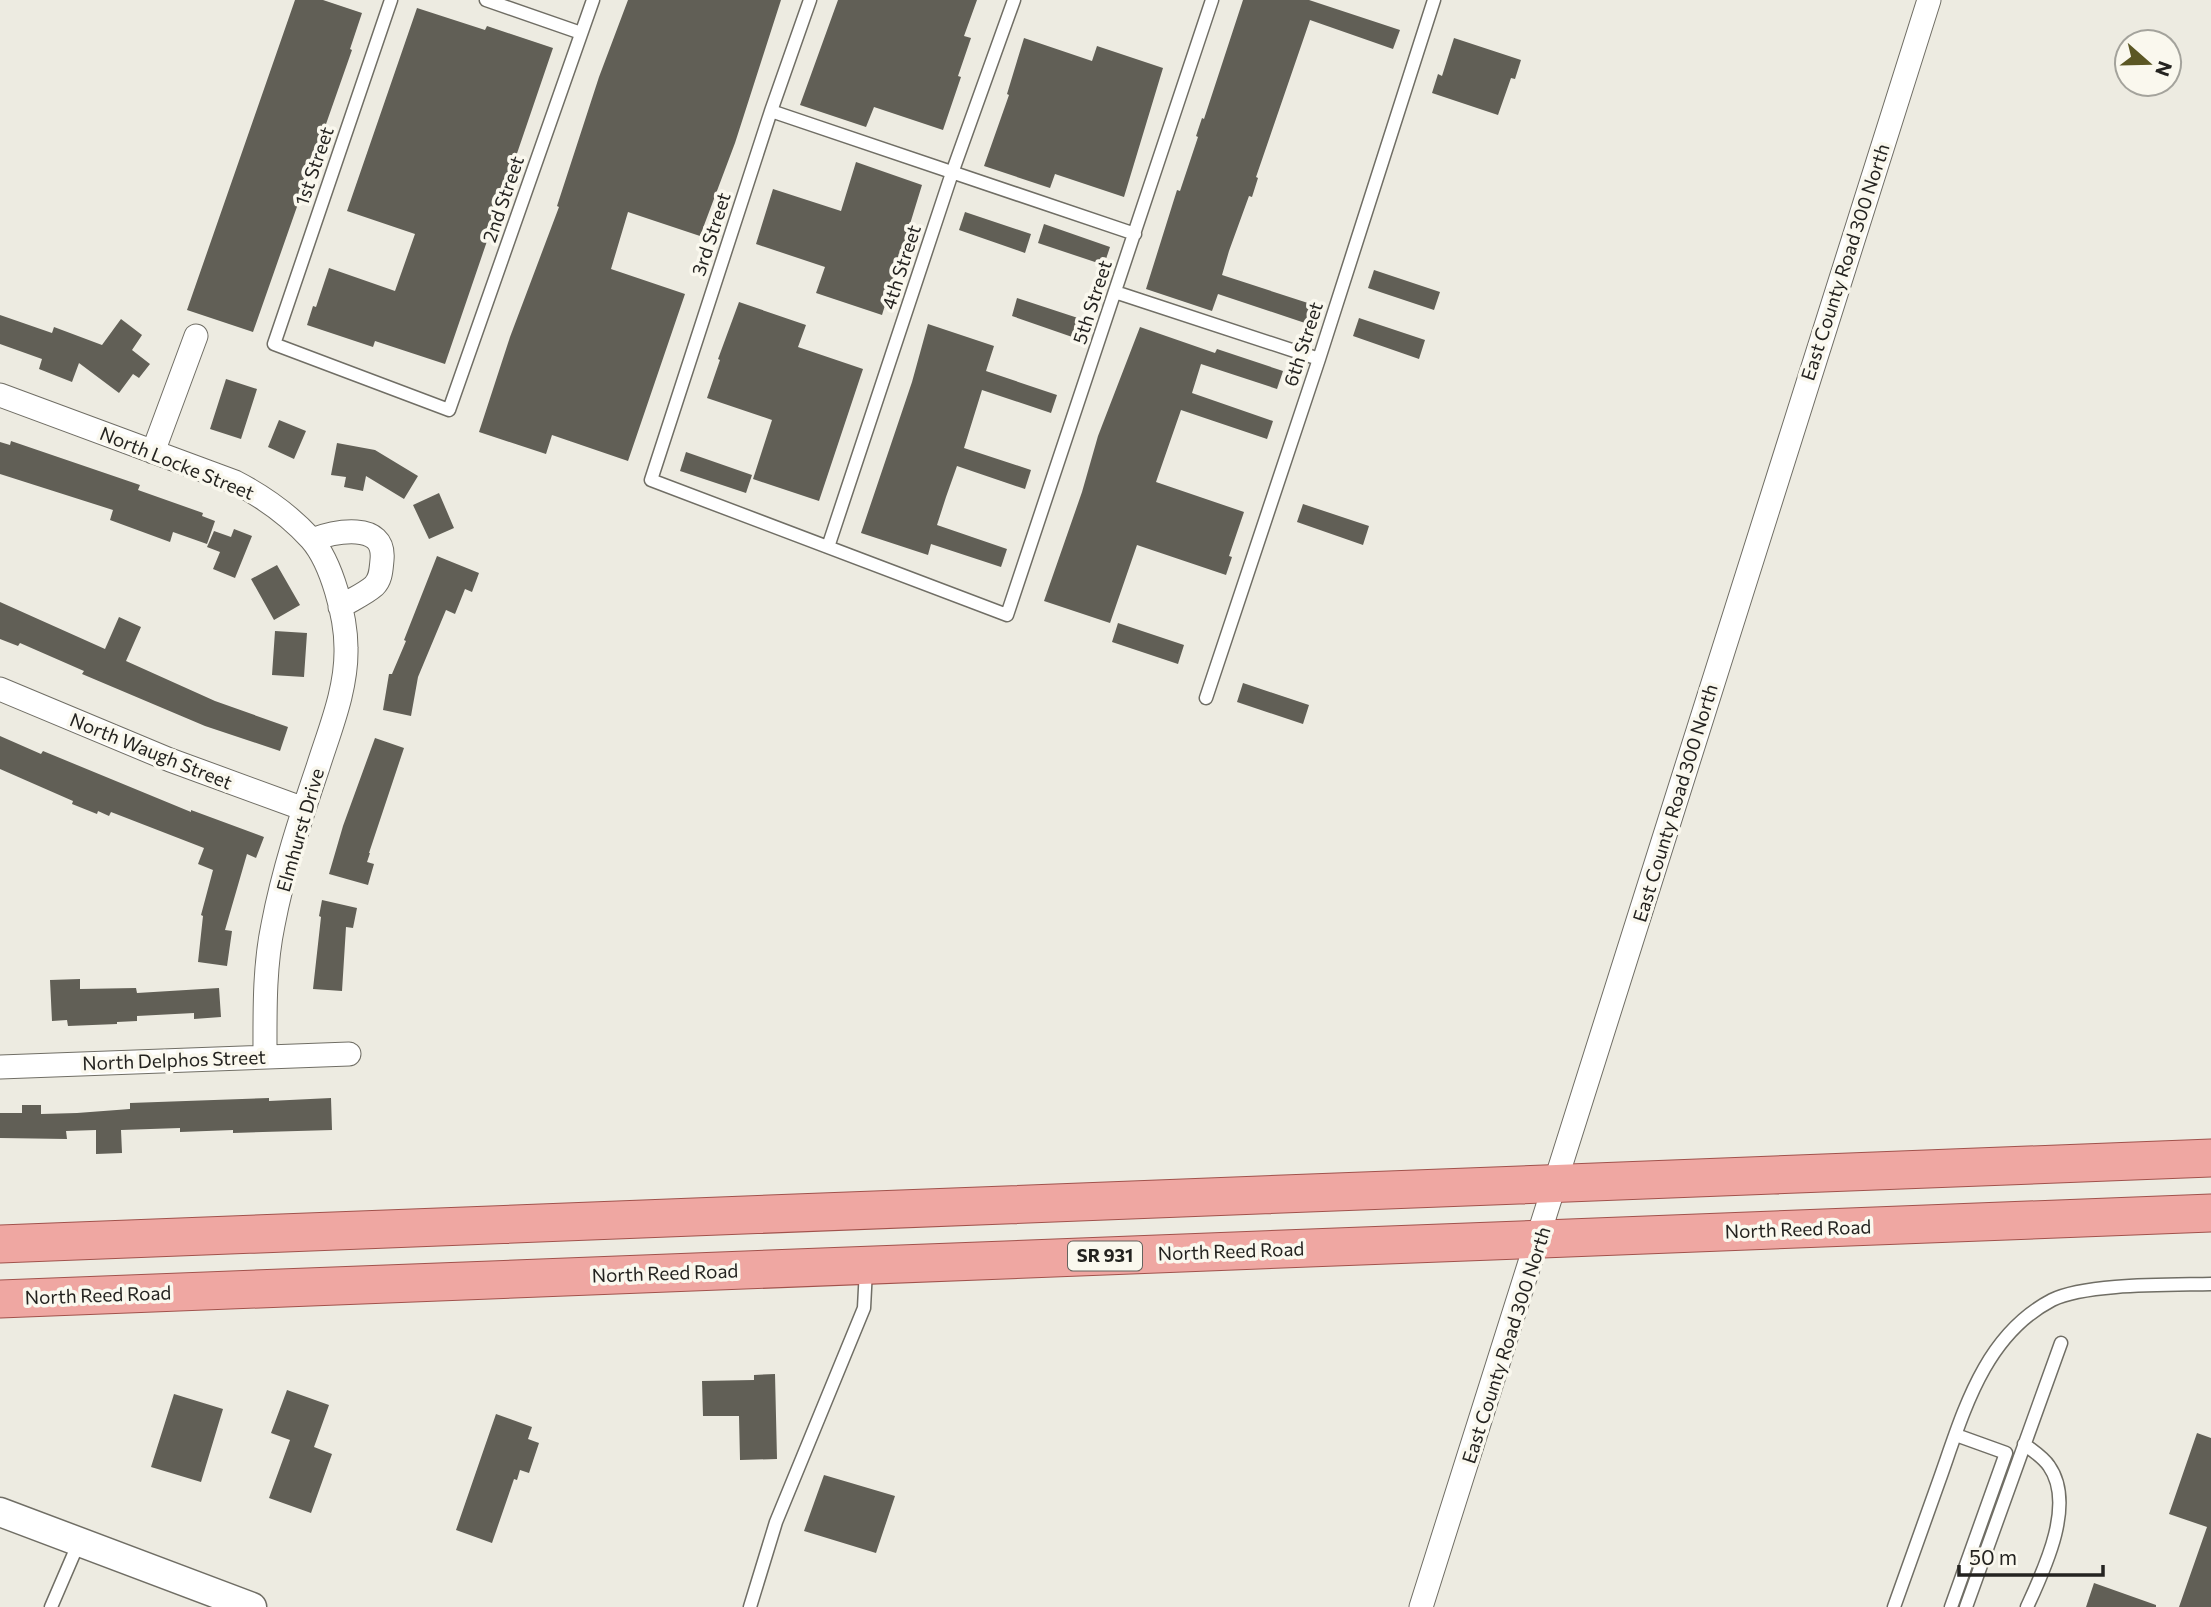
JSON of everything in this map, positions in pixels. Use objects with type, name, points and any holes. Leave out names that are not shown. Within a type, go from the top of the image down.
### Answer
[{"type":"main road","points":[[0,1244],[2211,1158]]},
{"type":"main road","name":"North Reed Road","points":[[0,1299],[2211,1213]]},
{"type":"street","name":"East County Road 300 North","points":[[1421,1607],[1557,1185],[1802,396],[1930,0]]},
{"type":"street","points":[[153,452],[196,335]]},
{"type":"street","name":"North Locke Street","points":[[0,395],[235,482],[260,495],[312,540],[326,565],[340,607]]},
{"type":"street","points":[[312,540],[336,531],[366,533],[377,541],[383,553],[381,576],[373,586],[340,607]]},
{"type":"street","name":"Elmhurst Drive","points":[[265,1057],[265,987],[273,925],[304,809],[338,705],[347,650],[340,607]]},
{"type":"street","name":"North Waugh Street","points":[[0,689],[170,760],[304,809]]},
{"type":"street","name":"North Delphos Street","points":[[0,1067],[349,1054]]},
{"type":"street","points":[[0,1513],[252,1607]]},
{"type":"lane","name":"1st Street","points":[[391,0],[274,344],[449,411]]},
{"type":"lane","points":[[486,0],[581,33]]},
{"type":"lane","name":"2nd Street","points":[[449,411],[593,0]]},
{"type":"lane","name":"3rd Street","points":[[810,0],[771,111],[651,480],[828,547]]},
{"type":"lane","name":"4th Street","points":[[828,547],[952,173],[1014,0]]},
{"type":"lane","name":"5th Street","points":[[828,547],[1007,615],[1212,0]]},
{"type":"lane","name":"6th Street","points":[[1206,698],[1319,359],[1434,0]]},
{"type":"lane","points":[[771,111],[1135,234]]},
{"type":"lane","points":[[1115,292],[1319,359]]},
{"type":"lane","points":[[750,1607],[776,1522],[863,1308],[867,1265]]},
{"type":"lane","points":[[1894,1607],[1974,1385],[2008,1336],[2052,1300],[2073,1293],[2131,1287],[2211,1284]]},
{"type":"lane","points":[[1966,1607],[2061,1343]]},
{"type":"lane","points":[[1951,1607],[2006,1453],[1956,1435]]},
{"type":"lane","points":[[2024,1444],[2040,1455],[2050,1467],[2058,1488],[2059,1518],[2049,1554],[2027,1607]]},
{"type":"lane","points":[[51,1607],[79,1542]]},
{"type":"building","points":[[295,0],[323,0],[362,13],[350,49],[352,50],[253,332],[187,310]]},
{"type":"building","points":[[628,0],[781,0],[735,143],[700,236],[628,212],[611,269],[685,294],[628,461],[552,435],[546,454],[479,432],[510,337],[559,207],[557,206],[599,77]]},
{"type":"building","points":[[838,0],[977,0],[964,36],[971,38],[958,76],[961,77],[943,130],[874,107],[866,127],[800,105]]},
{"type":"building","points":[[1243,0],[1309,0],[1400,30],[1393,49],[1310,20],[1256,177],[1258,178],[1252,197],[1249,196],[1229,251],[1222,275],[1311,304],[1305,323],[1218,294],[1212,311],[1146,289],[1177,190],[1180,191]]},
{"type":"building","points":[[417,8],[485,30],[487,26],[553,48],[445,364],[375,341],[373,347],[307,325],[329,268],[395,291],[415,234],[347,211]]},
{"type":"building","points":[[1024,38],[1092,61],[1097,46],[1163,68],[1124,197],[1055,174],[1050,188],[984,166],[1009,95],[1007,94]]},
{"type":"building","points":[[1454,38],[1521,60],[1515,79],[1511,78],[1498,115],[1432,93],[1438,74],[1442,76]]},
{"type":"building","points":[[856,162],[922,185],[882,315],[816,293],[825,267],[756,244],[773,189],[841,211]]},
{"type":"building","points":[[965,212],[1031,234],[1025,253],[959,230]]},
{"type":"building","points":[[1044,224],[1110,247],[1104,265],[1038,243]]},
{"type":"building","points":[[1374,270],[1440,292],[1434,310],[1368,288]]},
{"type":"building","points":[[1017,298],[1084,320],[1078,339],[1012,316]]},
{"type":"building","points":[[739,302],[806,325],[798,347],[863,369],[819,501],[753,479],[772,420],[707,398]]},
{"type":"building","points":[[0,315],[52,333],[54,327],[102,345],[121,319],[142,335],[132,350],[150,364],[139,378],[133,374],[119,393],[79,363],[72,382],[39,369],[42,359],[0,344]]},
{"type":"building","points":[[1359,318],[1425,340],[1419,359],[1353,336]]},
{"type":"building","points":[[928,324],[994,346],[986,371],[1057,395],[1051,413],[982,390],[964,448],[1031,470],[1025,489],[957,466],[946,497],[937,525],[1007,549],[1001,567],[931,544],[928,555],[861,533],[912,382]]},
{"type":"building","points":[[1140,327],[1215,353],[1217,349],[1283,371],[1277,389],[1201,364],[1192,393],[1273,421],[1267,439],[1181,410],[1156,482],[1244,512],[1229,556],[1232,557],[1226,575],[1137,545],[1110,623],[1044,601],[1082,492],[1098,436]]},
{"type":"building","points":[[226,379],[257,389],[241,439],[210,429]]},
{"type":"building","points":[[279,420],[306,431],[294,459],[268,447]]},
{"type":"building","points":[[11,441],[140,485],[138,490],[203,513],[202,516],[215,521],[207,544],[173,532],[170,542],[110,520],[113,510],[0,474],[0,442],[10,445]]},
{"type":"building","points":[[337,443],[375,450],[418,476],[404,499],[366,476],[363,491],[344,487],[346,477],[331,475]]},
{"type":"building","points":[[686,452],[752,475],[746,493],[680,471]]},
{"type":"building","points":[[439,493],[454,528],[429,539],[413,505]]},
{"type":"building","points":[[1303,504],[1369,526],[1363,545],[1297,522]]},
{"type":"building","points":[[234,529],[252,536],[235,578],[213,569],[220,552],[207,547],[214,531],[231,537]]},
{"type":"building","points":[[437,556],[479,573],[472,592],[465,589],[455,614],[446,610],[418,677],[411,716],[383,710],[389,674],[392,674],[406,641],[404,640]]},
{"type":"building","points":[[277,565],[300,605],[274,620],[251,579]]},
{"type":"building","points":[[0,602],[105,649],[119,617],[141,627],[126,661],[215,701],[288,727],[280,751],[205,726],[82,674],[84,671],[20,643],[18,646],[0,639]]},
{"type":"building","points":[[1118,623],[1184,645],[1178,664],[1112,642]]},
{"type":"building","points":[[275,631],[307,633],[304,677],[272,675]]},
{"type":"building","points":[[1243,683],[1309,705],[1303,724],[1237,702]]},
{"type":"building","points":[[0,736],[191,812],[264,837],[256,858],[247,854],[225,930],[232,931],[227,966],[198,962],[201,915],[213,870],[198,864],[204,848],[111,812],[109,816],[98,811],[97,814],[0,769]]},
{"type":"building","points":[[375,738],[404,748],[369,853],[367,862],[374,864],[368,885],[329,874],[343,826]]},
{"type":"building","points":[[322,900],[357,908],[353,928],[346,927],[342,991],[313,989]]},
{"type":"building","points":[[80,979],[80,989],[136,988],[137,993],[219,988],[221,1017],[194,1019],[194,1013],[137,1016],[137,1021],[117,1024],[68,1026],[67,1020],[52,1021],[50,980]]},
{"type":"building","points":[[269,1098],[269,1101],[331,1098],[332,1130],[233,1133],[233,1130],[180,1132],[180,1128],[121,1130],[122,1153],[96,1154],[96,1130],[66,1131],[67,1139],[0,1138],[0,1113],[22,1113],[22,1105],[41,1105],[41,1114],[77,1113],[130,1109],[130,1103]]},
{"type":"building","points":[[775,1374],[777,1459],[740,1460],[739,1416],[703,1416],[702,1381],[754,1380],[754,1375]]},
{"type":"building","points":[[287,1390],[329,1405],[314,1447],[332,1454],[311,1513],[269,1498],[290,1440],[271,1433]]},
{"type":"building","points":[[174,1394],[223,1409],[201,1482],[151,1467]]},
{"type":"building","points":[[496,1414],[532,1427],[528,1439],[539,1443],[529,1473],[520,1470],[517,1480],[514,1479],[492,1543],[456,1530]]},
{"type":"building","points":[[2197,1433],[2211,1438],[2211,1607],[2179,1607],[2207,1527],[2169,1514]]},
{"type":"building","points":[[824,1475],[895,1496],[876,1553],[804,1531]]},
{"type":"building","points":[[2094,1583],[2156,1605],[2156,1607],[2086,1607]]}]
